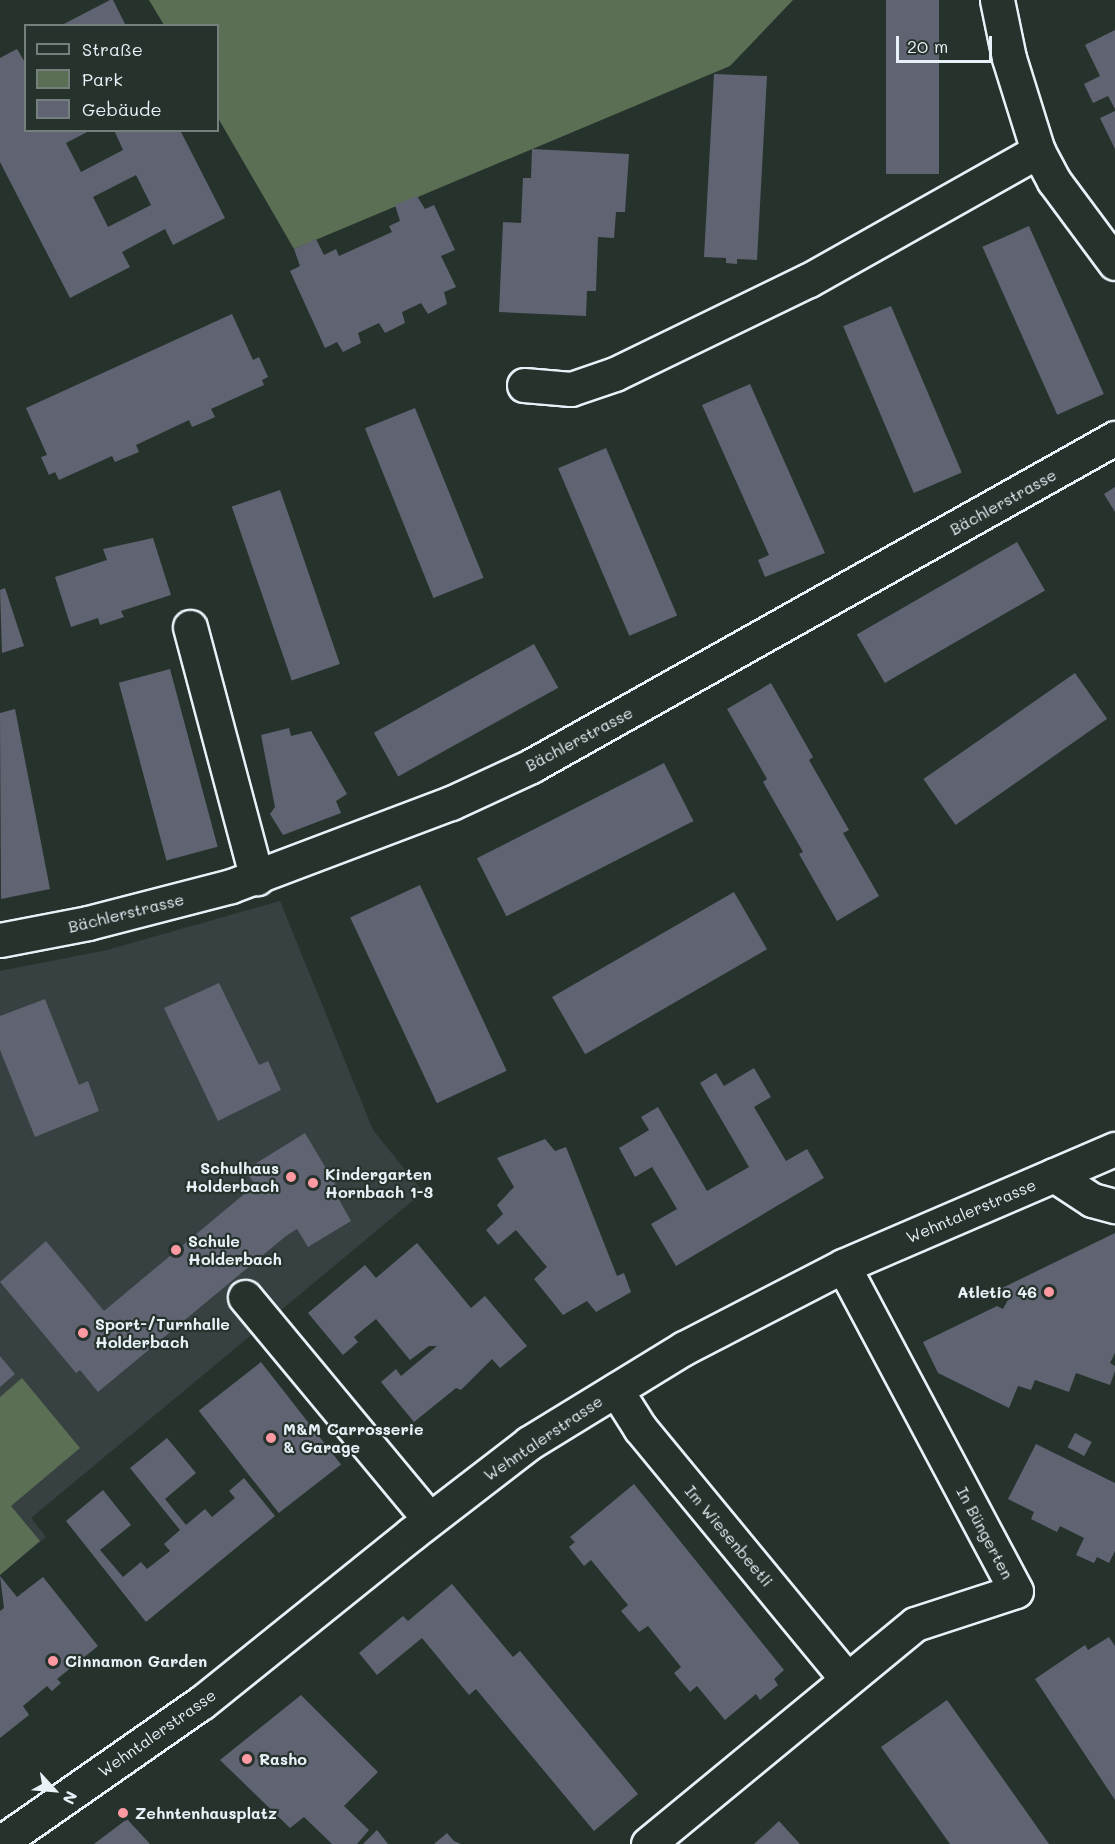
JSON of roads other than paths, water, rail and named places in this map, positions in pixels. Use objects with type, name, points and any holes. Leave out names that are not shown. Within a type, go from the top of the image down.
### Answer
[{"type":"street","points":[[997,0],[1014,77],[1038,151],[1054,181],[1115,263]]},
{"type":"street","points":[[524,385],[571,389],[615,374],[809,280],[1038,151]]},
{"type":"street","name":"Bächlerstrasse","points":[[0,940],[88,923],[257,878],[440,807],[531,766],[1115,438]]},
{"type":"street","points":[[189,627],[257,878]]},
{"type":"street","name":"Wehntalerstrasse","points":[[0,1844],[201,1703],[429,1519],[529,1443],[684,1348],[843,1266],[1115,1149]]},
{"type":"street","points":[[1054,1175],[1092,1200],[1115,1206]]},
{"type":"street","name":"In Büngerten","points":[[648,1844],[846,1678],[915,1624],[1016,1591],[843,1266]]},
{"type":"street","points":[[245,1297],[429,1519]]},
{"type":"street","name":"Im Wiesenbeetli","points":[[616,1390],[640,1428],[846,1678]]},
{"type":"place","name":"Schulhaus Holderbach","points":[[291,1177]]},
{"type":"place","name":"Kindergarten Hornbach 1-3","points":[[313,1183]]},
{"type":"place","name":"Schule Holderbach","points":[[176,1250]]},
{"type":"place","name":"Atletic 46","points":[[1049,1292]]},
{"type":"place","name":"Sport-/Turnhalle Holderbach","points":[[83,1333]]},
{"type":"place","name":"M&M Carrosserie & Garage","points":[[271,1438]]},
{"type":"place","name":"Cinnamon Garden","points":[[53,1661]]},
{"type":"place","name":"Rasho","points":[[247,1759]]},
{"type":"place","name":"Zehntenhausplatz","points":[[123,1813]]}]
